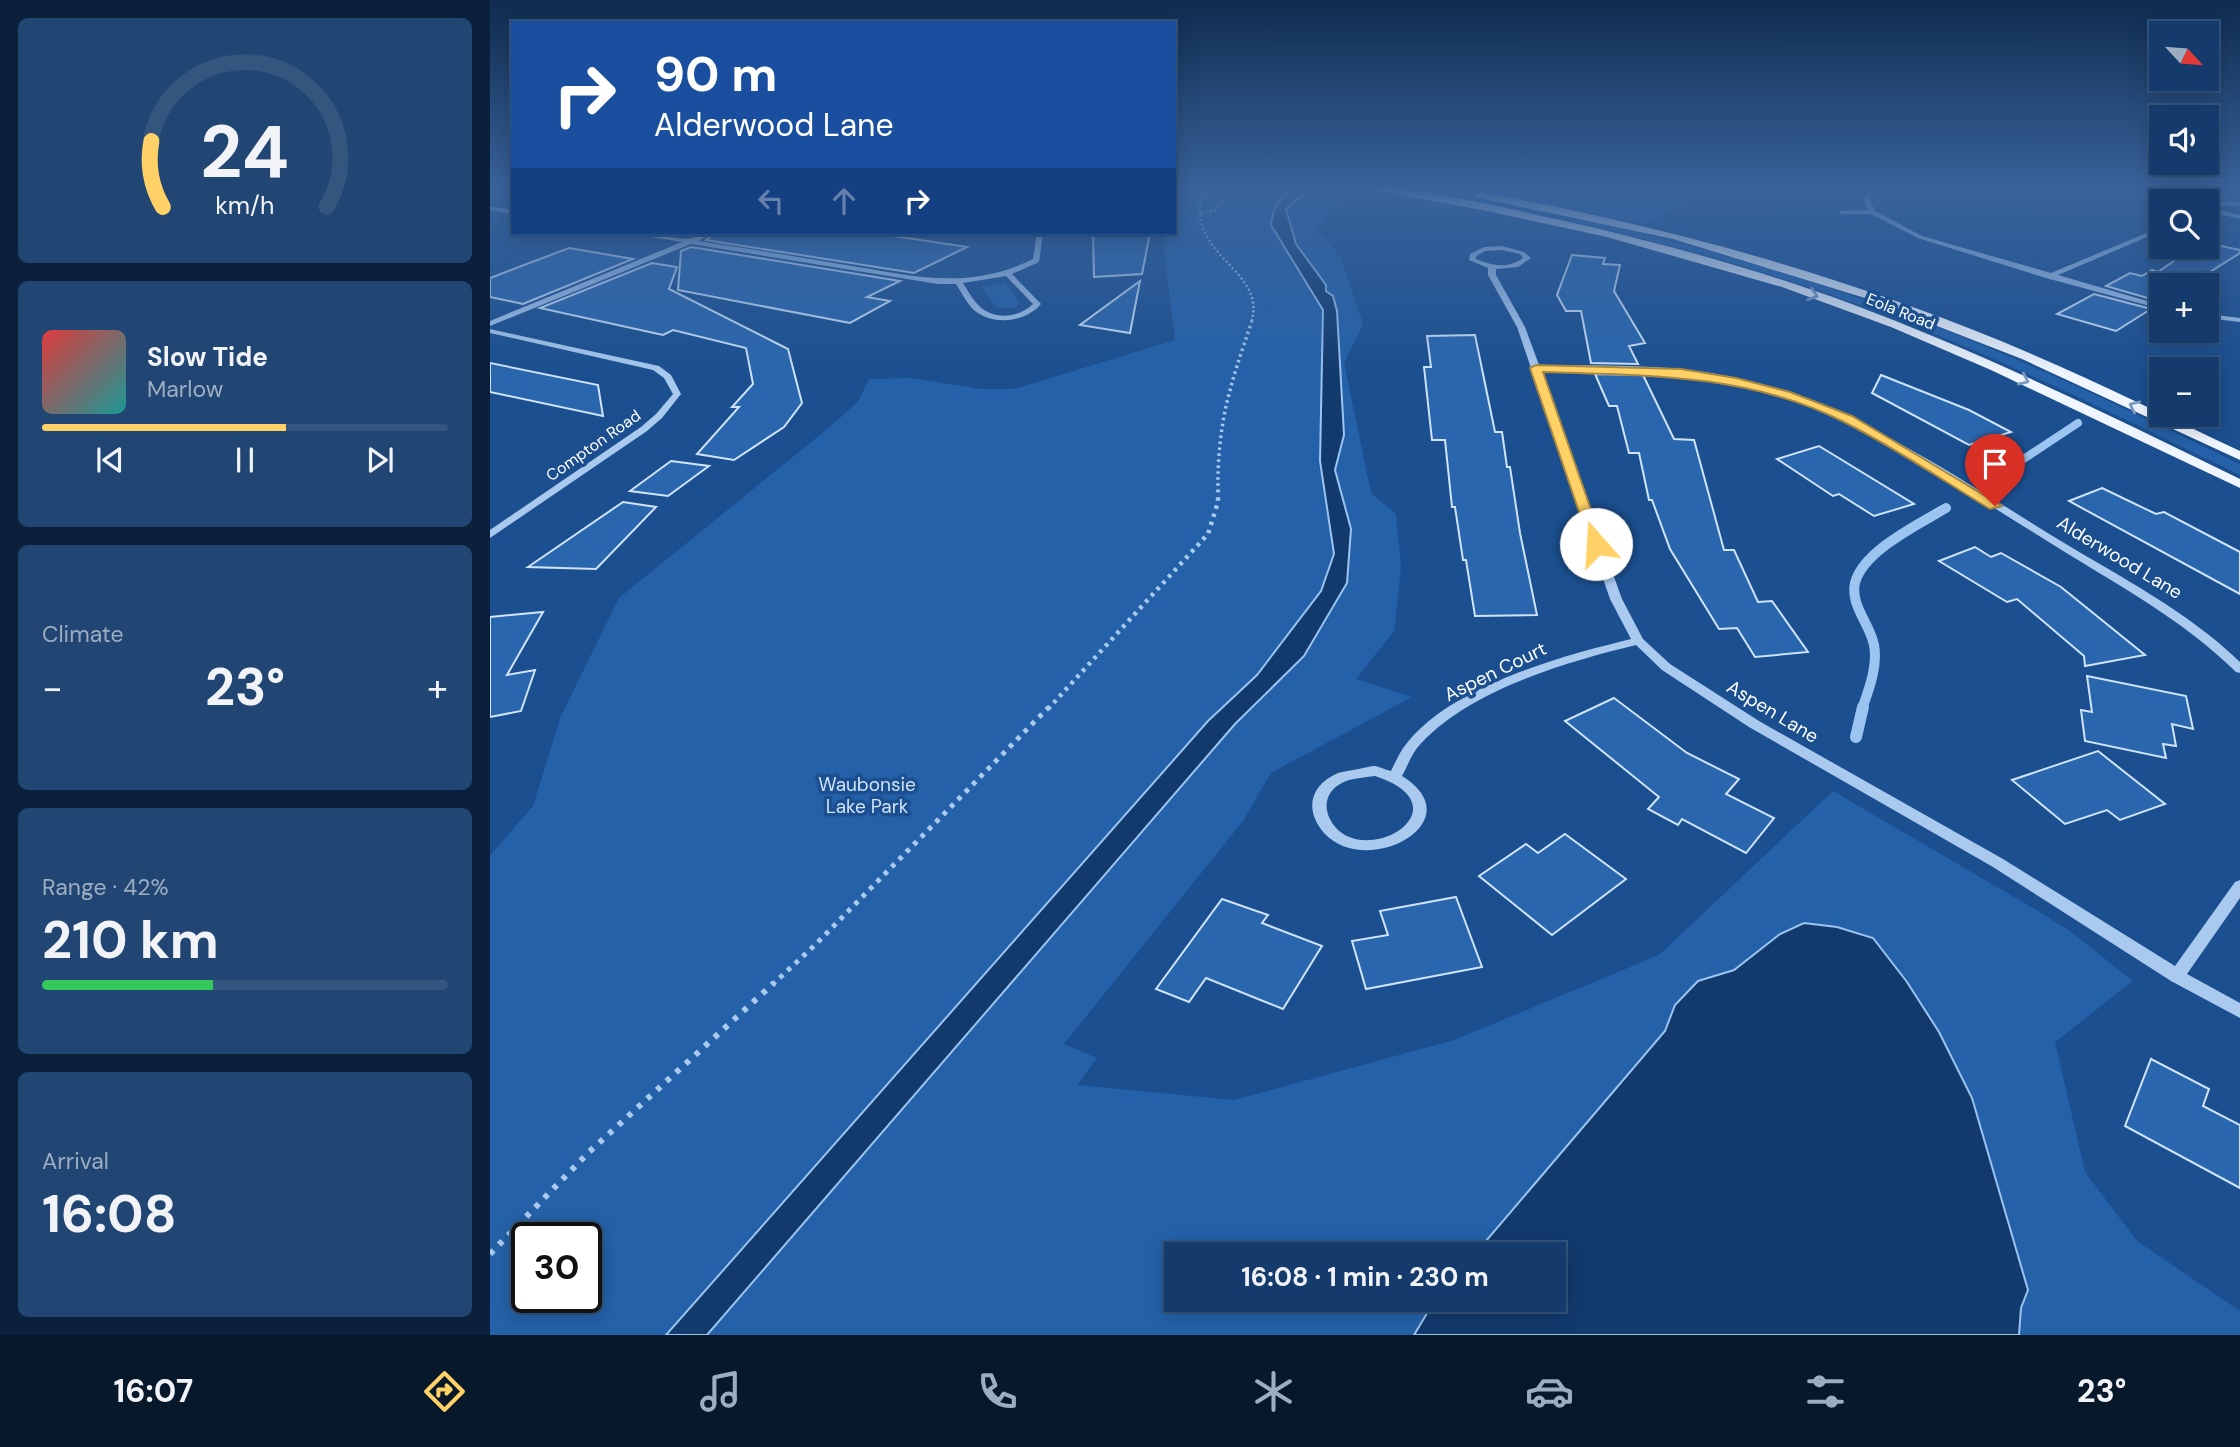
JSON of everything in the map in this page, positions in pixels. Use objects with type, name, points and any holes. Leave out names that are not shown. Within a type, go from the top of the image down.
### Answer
[{"type":"main road","name":"Eola Road","points":[[1667,250],[1804,291],[1990,364],[2240,484]]},
{"type":"main road","name":"Eola Road","points":[[1718,250],[1824,280],[1997,344],[2240,456]]},
{"type":"street","points":[[490,324],[668,250]]},
{"type":"street","points":[[746,250],[938,282],[1009,275],[1036,260],[1037,250]]},
{"type":"street","name":"Aspen Lane","points":[[1481,250],[1472,255],[1473,260],[1492,267],[1519,265],[1526,257],[1508,250]]},
{"type":"street","points":[[1964,250],[2149,304]]},
{"type":"street","points":[[2049,276],[2110,250]]},
{"type":"street","name":"Aspen Lane","points":[[1492,267],[1492,275],[1512,309],[1536,368],[1612,589],[1638,641],[1666,667],[1754,724],[1998,863],[2177,976],[2240,1011]]},
{"type":"street","points":[[958,281],[975,306],[985,314],[1009,317],[1032,310],[1037,304],[1009,275]]},
{"type":"street","points":[[2219,317],[2240,320]]},
{"type":"street","name":"Compton Road","points":[[490,331],[656,368],[668,377],[677,394],[660,416],[644,429],[490,535]]},
{"type":"street","name":"Alderwood Lane","points":[[1536,368],[1634,369],[1695,374],[1762,388],[1826,409],[1876,434],[2186,622],[2240,669]]},
{"type":"street","name":"Aspen Court","points":[[1395,776],[1411,746],[1449,714],[1550,664],[1638,641]]},
{"type":"street","points":[[1376,771],[1395,776],[1412,787],[1420,802],[1420,816],[1411,830],[1396,840],[1376,845],[1355,844],[1326,830],[1317,816],[1317,801],[1327,785],[1357,772],[1376,771]]},
{"type":"street","points":[[2177,976],[2240,886]]},
{"type":"path","points":[[490,1254],[589,1152],[816,944],[1044,713],[1208,534],[1218,502],[1219,434],[1226,398],[1254,314],[1254,297],[1248,284],[1215,250]]},
{"type":"green space","name":"Waubonsie Lake Park","points":[[1164,250],[1335,250],[1341,258],[1363,324],[1344,363],[1371,493],[1396,514],[1401,567],[1394,631],[1356,679],[1412,697],[1271,773],[1243,821],[1064,1044],[1097,1058],[1077,1085],[1234,1100],[1454,1040],[1659,955],[1833,791],[2070,931],[2133,981],[2055,1042],[2085,1172],[2137,1241],[2240,1311],[2240,1335],[490,1335],[490,856],[533,806],[561,716],[619,598],[858,402],[869,379],[911,378],[981,389],[1014,389],[1175,340]]},
{"type":"green space","points":[[1686,250],[1706,250],[1780,272],[1975,342],[2149,421],[2149,427],[2162,427],[2240,464],[2240,475],[2049,383],[1971,349],[1800,284]]},
{"type":"green space","points":[[1005,283],[1020,303],[1014,308],[997,308],[981,287]]},
{"type":"shaded area","points":[[1286,250],[1301,250],[1326,285],[1326,291],[1333,296],[1337,311],[1344,435],[1335,470],[1351,529],[1347,583],[1304,656],[1235,724],[707,1335],[666,1335],[1208,721],[1257,675],[1321,591],[1334,554],[1320,461],[1323,310]]},
{"type":"shaded area","points":[[1804,923],[1837,927],[1873,938],[1907,982],[1939,1032],[1972,1098],[2028,1290],[2021,1308],[2019,1335],[1414,1335],[1428,1312],[1566,1312],[1566,1242],[1485,1242],[1665,1031],[1675,1005],[1698,981],[1734,970],[1780,934]]},
{"type":"building","points":[[563,250],[582,250],[633,259],[523,304],[490,297],[490,278]]},
{"type":"building","points":[[711,250],[900,281],[867,297],[890,301],[850,323],[678,290],[681,251]]},
{"type":"building","points":[[771,250],[960,250],[914,273]]},
{"type":"building","points":[[1093,250],[1147,250],[1142,274],[1094,277]]},
{"type":"building","points":[[2219,250],[2240,250],[2240,253],[2208,273],[2149,273],[2149,299],[2106,286],[2130,273],[2142,276],[2152,270],[2158,272],[2177,259],[2219,259]]},
{"type":"building","points":[[1572,255],[1605,258],[1603,264],[1620,265],[1614,291],[1645,343],[1629,346],[1638,364],[1591,363],[1581,311],[1566,311],[1557,295]]},
{"type":"building","points":[[652,263],[677,267],[669,289],[788,349],[802,403],[784,427],[734,460],[697,454],[739,407],[732,407],[753,384],[746,348],[673,330],[663,335],[540,308]]},
{"type":"building","points":[[1140,281],[1130,333],[1080,325]]},
{"type":"building","points":[[2094,294],[2149,308],[2116,331],[2057,314]]},
{"type":"building","points":[[1475,335],[1495,432],[1502,432],[1507,467],[1510,467],[1537,615],[1475,616],[1455,507],[1452,507],[1445,440],[1432,440],[1424,367],[1431,367],[1427,336]]},
{"type":"building","points":[[490,363],[598,385],[603,416],[490,392]]},
{"type":"building","points":[[1595,374],[1643,375],[1674,439],[1694,440],[1724,550],[1734,550],[1758,602],[1772,601],[1808,652],[1755,657],[1737,628],[1719,629],[1670,549],[1652,500],[1649,500],[1639,453],[1629,453],[1617,406],[1609,406]]},
{"type":"building","points":[[1881,375],[1969,410],[2011,432],[1969,445],[1872,393]]},
{"type":"building","points":[[1819,446],[1914,504],[1874,516],[1839,494],[1833,496],[1777,459]]},
{"type":"building","points":[[671,461],[709,466],[668,496],[630,491]]},
{"type":"building","points":[[2102,488],[2156,514],[2164,512],[2240,552],[2240,594],[2069,501]]},
{"type":"building","points":[[623,502],[656,507],[596,569],[528,567]]},
{"type":"building","points":[[1975,547],[1991,557],[2001,553],[2061,587],[2145,655],[2085,666],[2084,656],[2017,599],[2007,602],[1939,561]]},
{"type":"building","points":[[543,612],[507,675],[535,670],[521,711],[490,717],[490,617]]},
{"type":"building","points":[[2087,676],[2186,696],[2193,729],[2172,724],[2176,746],[2163,744],[2166,758],[2085,741],[2081,710],[2092,712]]},
{"type":"building","points":[[1614,698],[1687,753],[1739,779],[1726,794],[1774,818],[1746,853],[1682,819],[1678,825],[1648,809],[1659,797],[1565,721]]},
{"type":"building","points":[[2098,751],[2165,804],[2120,820],[2107,810],[2065,824],[2012,780]]},
{"type":"building","points":[[1565,834],[1626,879],[1552,935],[1479,876],[1526,844],[1538,853]]},
{"type":"building","points":[[1456,897],[1482,967],[1366,989],[1352,941],[1388,935],[1380,911]]},
{"type":"building","points":[[1222,899],[1268,915],[1262,923],[1322,946],[1283,1009],[1206,978],[1189,1002],[1156,989]]},
{"type":"building","points":[[2151,1059],[2209,1089],[2203,1106],[2240,1125],[2240,1188],[2125,1126]]},
{"type":"waterway","points":[[2004,472],[2078,423]]},
{"type":"waterway","points":[[1862,709],[1872,677],[1875,653],[1872,637],[1855,599],[1855,583],[1860,571],[1880,549],[1946,508]]},
{"type":"waterway","points":[[1856,737],[1863,707]]},
{"type":"route","points":[[1596,544],[1536,368],[1681,372],[1736,381],[1786,394],[1848,419],[1876,434],[1995,506]]}]
